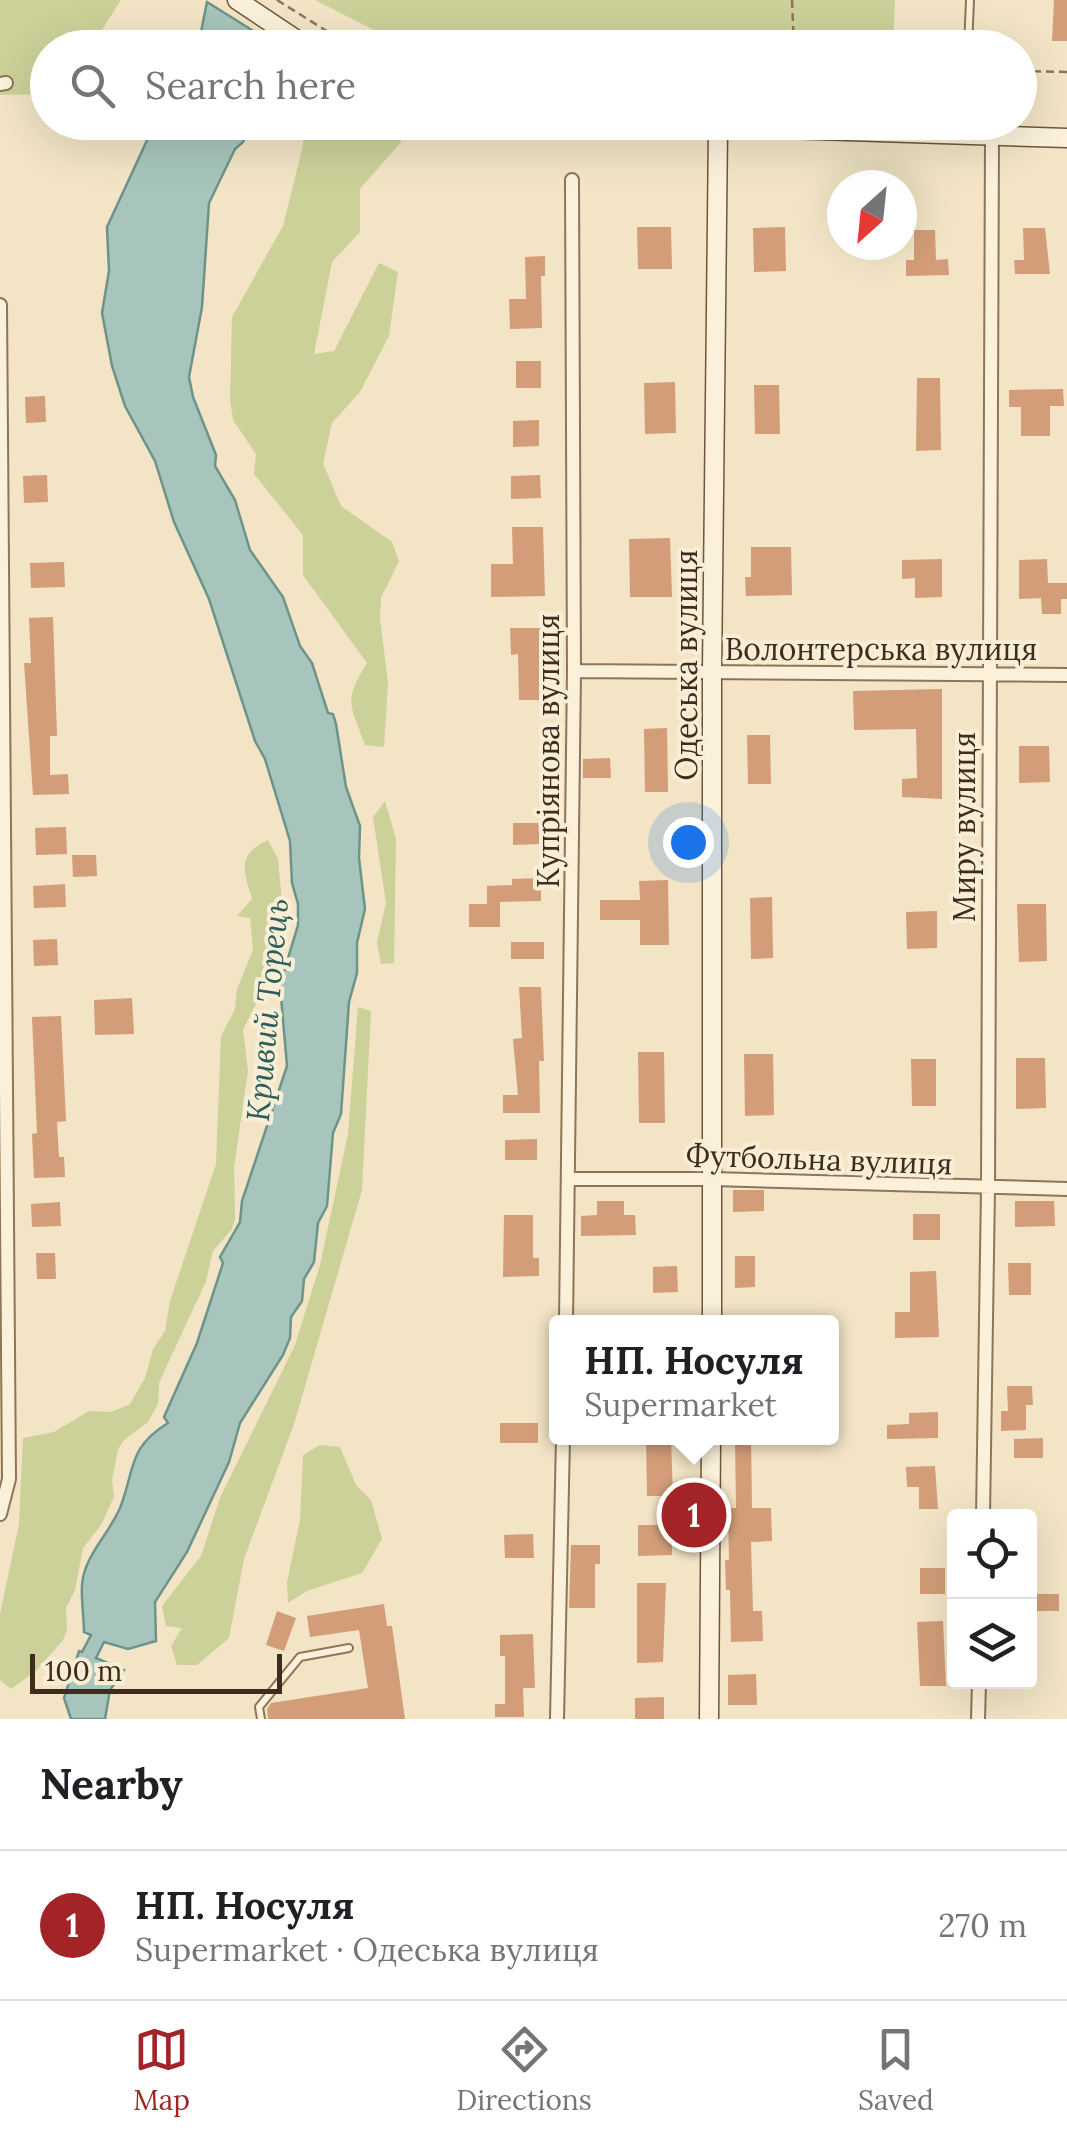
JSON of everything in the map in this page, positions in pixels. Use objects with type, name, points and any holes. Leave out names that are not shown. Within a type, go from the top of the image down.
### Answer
[{"type":"street","points":[[238,0],[282,30]]},
{"type":"street","points":[[1037,138],[1067,138]]},
{"type":"street","name":"Одеська вулиця","points":[[712,1315],[712,673],[718,140]]},
{"type":"street","name":"Миру вулиця","points":[[983,1509],[992,140]]},
{"type":"street","name":"Купріянова вулиця","points":[[566,1315],[574,671],[572,180]]},
{"type":"street","points":[[0,306],[10,1478],[0,1514]]},
{"type":"street","name":"Волонтерська вулиця","points":[[574,671],[1067,676]]},
{"type":"street","name":"Футбольна вулиця","points":[[569,1180],[713,1179],[988,1189],[1067,1188]]},
{"type":"street","points":[[558,1719],[564,1445]]},
{"type":"street","points":[[708,1719],[711,1445]]},
{"type":"street","points":[[978,1719],[979,1689]]},
{"type":"lane","points":[[969,30],[970,0]]},
{"type":"lane","points":[[260,1719],[259,1706],[300,1657],[349,1648]]},
{"type":"path","points":[[277,0],[325,30]]},
{"type":"path","points":[[792,0],[793,30]]},
{"type":"path","points":[[1037,71],[1067,72]]},
{"type":"green space","points":[[0,0],[121,0],[102,30],[30,30],[30,94],[0,95]]},
{"type":"green space","points":[[315,0],[895,0],[894,30],[374,30]]},
{"type":"green space","points":[[303,140],[401,140],[360,189],[360,232],[332,262],[314,354],[334,351],[379,263],[398,272],[389,336],[360,392],[332,423],[323,464],[341,506],[392,542],[399,561],[381,598],[388,683],[384,747],[365,745],[351,703],[354,686],[367,663],[303,575],[303,535],[254,474],[256,454],[233,420],[230,399],[232,317],[283,226]]},
{"type":"green space","points":[[385,801],[396,839],[394,963],[381,964],[377,942],[386,903],[373,817]]},
{"type":"green space","points":[[268,840],[278,859],[284,924],[243,1030],[248,1071],[234,1167],[232,1229],[213,1251],[206,1281],[159,1383],[158,1404],[148,1422],[118,1449],[112,1480],[114,1497],[101,1525],[83,1548],[75,1590],[66,1608],[67,1630],[63,1640],[36,1671],[11,1689],[0,1680],[0,1614],[19,1524],[23,1438],[54,1432],[89,1411],[111,1412],[130,1404],[145,1378],[153,1349],[165,1331],[170,1301],[216,1164],[221,1036],[235,1009],[237,989],[253,950],[250,918],[237,916],[252,899],[245,864],[251,851]]},
{"type":"green space","points":[[358,1007],[371,1011],[362,1190],[294,1424],[244,1559],[229,1638],[197,1665],[177,1665],[171,1646],[182,1628],[166,1626],[162,1606],[201,1556],[220,1498],[295,1345],[320,1265],[348,1134]]},
{"type":"green space","points":[[320,1445],[340,1447],[356,1485],[371,1500],[382,1539],[362,1573],[307,1591],[288,1603],[287,1582],[300,1520],[303,1455]]},
{"type":"water","points":[[207,2],[252,30],[201,30]]},
{"type":"water","points":[[147,140],[244,140],[235,149],[209,203],[202,307],[189,377],[216,455],[215,466],[235,500],[250,550],[283,597],[300,646],[312,663],[328,713],[333,714],[346,787],[360,826],[365,909],[349,1002],[341,1114],[333,1133],[327,1206],[318,1223],[314,1262],[304,1279],[302,1301],[291,1317],[290,1338],[240,1423],[229,1462],[187,1552],[155,1602],[156,1641],[128,1649],[104,1642],[96,1658],[124,1670],[110,1690],[105,1719],[71,1719],[64,1698],[79,1651],[91,1635],[84,1632],[84,1574],[120,1508],[139,1451],[168,1423],[164,1417],[197,1343],[223,1263],[220,1257],[240,1222],[242,1201],[287,1066],[280,985],[298,925],[290,841],[265,759],[255,741],[209,599],[174,522],[155,461],[125,406],[112,366],[102,313],[109,271],[107,227]]},
{"type":"building","points":[[1054,0],[1067,0],[1067,41],[1052,41]]},
{"type":"building","points":[[637,227],[671,227],[672,269],[638,269]]},
{"type":"building","points":[[785,227],[786,271],[754,272],[753,228]]},
{"type":"building","points":[[1023,228],[1045,228],[1050,274],[1015,274],[1014,260],[1024,260]]},
{"type":"building","points":[[917,230],[935,230],[936,260],[948,259],[949,275],[906,276],[906,260],[917,260]]},
{"type":"building","points":[[545,256],[545,276],[541,276],[542,328],[510,329],[509,299],[526,299],[525,257]]},
{"type":"building","points":[[516,361],[541,361],[541,388],[516,388]]},
{"type":"building","points":[[917,378],[940,378],[941,450],[916,451]]},
{"type":"building","points":[[675,382],[676,433],[645,434],[644,383]]},
{"type":"building","points":[[754,385],[779,385],[780,434],[755,434]]},
{"type":"building","points":[[1063,389],[1064,406],[1050,406],[1050,436],[1021,436],[1021,407],[1009,407],[1009,390]]},
{"type":"building","points":[[45,396],[46,422],[26,423],[25,397]]},
{"type":"building","points":[[539,420],[539,446],[513,447],[513,421]]},
{"type":"building","points":[[47,475],[48,502],[24,503],[23,476]]},
{"type":"building","points":[[540,475],[541,498],[511,499],[511,476]]},
{"type":"building","points":[[512,527],[543,527],[545,596],[491,597],[491,564],[513,564]]},
{"type":"building","points":[[670,538],[672,597],[630,597],[629,539]]},
{"type":"building","points":[[751,547],[791,547],[792,595],[746,596],[745,577],[751,577]]},
{"type":"building","points":[[942,559],[942,597],[915,598],[915,578],[902,579],[902,560]]},
{"type":"building","points":[[1047,559],[1048,583],[1067,583],[1067,599],[1061,599],[1061,614],[1042,614],[1041,598],[1019,599],[1019,560]]},
{"type":"building","points":[[64,562],[65,587],[31,588],[30,563]]},
{"type":"building","points":[[53,617],[57,736],[50,736],[50,775],[68,774],[69,794],[33,795],[24,663],[31,663],[29,618]]},
{"type":"building","points":[[510,628],[543,628],[541,700],[519,700],[518,654],[511,655]]},
{"type":"building","points":[[942,689],[942,799],[902,797],[902,779],[917,778],[916,729],[854,730],[853,691]]},
{"type":"building","points":[[667,728],[668,792],[645,792],[644,729]]},
{"type":"building","points":[[747,735],[770,735],[771,784],[748,784]]},
{"type":"building","points":[[1019,746],[1049,746],[1050,782],[1019,783]]},
{"type":"building","points":[[610,758],[611,778],[583,778],[583,759]]},
{"type":"building","points":[[513,823],[539,823],[539,844],[513,845]]},
{"type":"building","points":[[66,827],[67,854],[36,855],[35,828]]},
{"type":"building","points":[[72,855],[96,855],[97,876],[73,877]]},
{"type":"building","points":[[541,878],[541,901],[500,902],[500,927],[469,927],[469,904],[487,904],[487,886],[512,885],[512,879]]},
{"type":"building","points":[[668,880],[669,945],[640,945],[640,920],[600,920],[600,900],[640,900],[639,881]]},
{"type":"building","points":[[65,884],[66,907],[34,908],[33,886]]},
{"type":"building","points":[[772,897],[773,958],[751,959],[750,898]]},
{"type":"building","points":[[1017,904],[1046,904],[1047,961],[1019,962]]},
{"type":"building","points":[[937,911],[937,948],[907,949],[906,912]]},
{"type":"building","points":[[57,939],[58,965],[34,966],[33,940]]},
{"type":"building","points":[[511,942],[544,942],[544,959],[511,959]]},
{"type":"building","points":[[519,987],[541,987],[544,1061],[539,1061],[540,1113],[503,1113],[503,1095],[518,1095],[513,1039],[522,1038]]},
{"type":"building","points":[[132,998],[134,1034],[95,1035],[94,1000]]},
{"type":"building","points":[[61,1016],[66,1121],[57,1122],[59,1157],[64,1157],[65,1177],[34,1178],[32,1134],[37,1133],[32,1017]]},
{"type":"building","points":[[638,1052],[664,1052],[665,1123],[639,1123]]},
{"type":"building","points":[[744,1054],[773,1054],[774,1115],[745,1116]]},
{"type":"building","points":[[1016,1058],[1045,1058],[1046,1108],[1016,1109]]},
{"type":"building","points":[[911,1059],[936,1059],[936,1106],[912,1106]]},
{"type":"building","points":[[537,1139],[537,1160],[505,1160],[505,1140]]},
{"type":"building","points":[[733,1190],[764,1190],[764,1211],[733,1212]]},
{"type":"building","points":[[597,1201],[624,1201],[624,1215],[635,1215],[636,1235],[581,1236],[581,1216],[597,1215]]},
{"type":"building","points":[[1015,1201],[1054,1201],[1055,1226],[1015,1227]]},
{"type":"building","points":[[60,1202],[61,1226],[32,1227],[31,1204]]},
{"type":"building","points":[[913,1214],[940,1214],[940,1240],[913,1240]]},
{"type":"building","points":[[504,1215],[533,1215],[533,1258],[539,1258],[539,1276],[503,1277]]},
{"type":"building","points":[[36,1253],[55,1253],[56,1279],[37,1279]]},
{"type":"building","points":[[735,1256],[755,1256],[755,1287],[735,1288]]},
{"type":"building","points":[[1008,1263],[1031,1263],[1031,1295],[1009,1295]]},
{"type":"building","points":[[677,1266],[678,1292],[653,1293],[653,1267]]},
{"type":"building","points":[[936,1271],[939,1337],[895,1338],[895,1312],[910,1312],[910,1272]]},
{"type":"building","points":[[1007,1386],[1032,1386],[1033,1405],[1026,1405],[1026,1430],[1001,1431],[1001,1411],[1008,1411]]},
{"type":"building","points":[[938,1412],[938,1438],[887,1439],[887,1425],[909,1424],[909,1413]]},
{"type":"building","points":[[500,1423],[538,1423],[538,1443],[500,1443]]},
{"type":"building","points":[[1043,1438],[1043,1458],[1014,1458],[1014,1439]]},
{"type":"building","points":[[646,1445],[671,1445],[673,1496],[647,1496]]},
{"type":"building","points":[[735,1445],[751,1445],[752,1508],[771,1508],[772,1541],[751,1542],[753,1611],[762,1611],[763,1641],[731,1642],[725,1560],[729,1560],[728,1508],[736,1508]]},
{"type":"building","points":[[935,1466],[938,1509],[919,1509],[919,1487],[907,1487],[906,1467]]},
{"type":"building","points":[[638,1525],[672,1525],[672,1555],[638,1556]]},
{"type":"building","points":[[533,1534],[534,1558],[505,1558],[504,1535]]},
{"type":"building","points":[[571,1545],[600,1545],[600,1564],[595,1564],[595,1608],[569,1608]]},
{"type":"building","points":[[920,1568],[945,1568],[945,1594],[920,1594]]},
{"type":"building","points":[[637,1583],[666,1583],[663,1662],[637,1663]]},
{"type":"building","points":[[1037,1594],[1059,1594],[1059,1611],[1037,1611]]},
{"type":"building","points":[[384,1604],[387,1626],[392,1626],[405,1719],[268,1719],[271,1703],[368,1688],[359,1630],[310,1637],[307,1616]]},
{"type":"building","points":[[277,1611],[296,1618],[284,1651],[266,1645]]},
{"type":"building","points":[[943,1621],[946,1686],[920,1686],[917,1622]]},
{"type":"building","points":[[533,1634],[535,1688],[523,1688],[524,1717],[495,1717],[495,1704],[505,1704],[505,1656],[500,1656],[500,1635]]},
{"type":"building","points":[[756,1674],[757,1705],[728,1705],[728,1675]]},
{"type":"building","points":[[664,1697],[664,1719],[635,1719],[635,1698]]},
{"type":"place","name":"НП. Носуля","points":[[694,1515]]},
{"type":"water label","name":"Кривий Торець","points":[[267,1010]]}]
